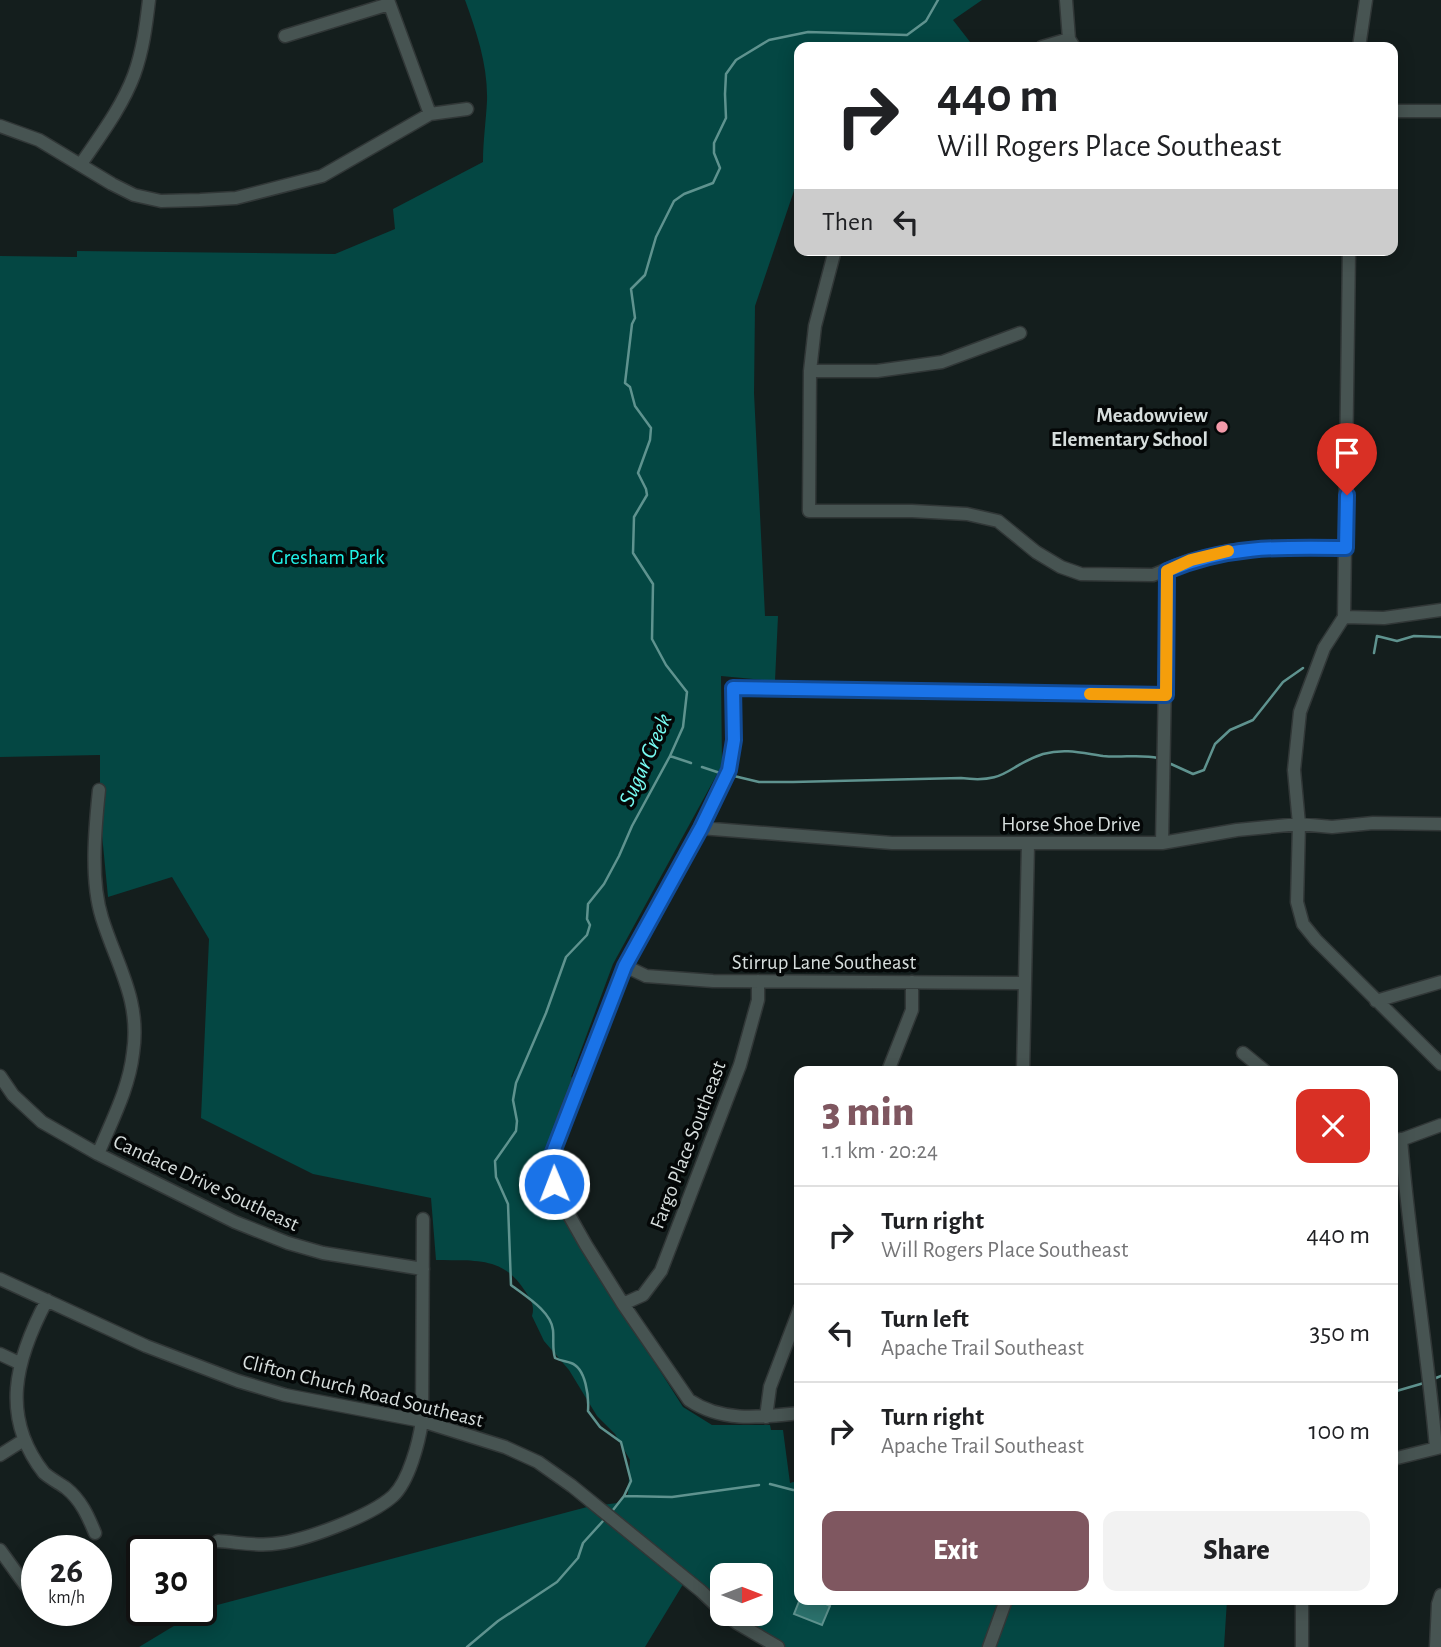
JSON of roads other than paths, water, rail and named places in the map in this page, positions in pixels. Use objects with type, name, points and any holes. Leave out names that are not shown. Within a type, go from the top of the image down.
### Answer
[{"type":"street","points":[[81,164],[133,78],[146,33],[149,0]]},
{"type":"street","points":[[1066,0],[1072,42]]},
{"type":"street","points":[[1360,42],[1366,0]]},
{"type":"street","points":[[285,36],[388,2],[430,114]]},
{"type":"street","points":[[0,126],[39,139],[134,195],[161,201],[236,198],[322,176],[430,114],[467,109]]},
{"type":"street","points":[[1398,111],[1441,111]]},
{"type":"street","points":[[833,256],[815,326],[810,370],[809,511],[912,511],[967,514],[998,521],[1036,552],[1061,567],[1081,573],[1153,575],[1191,560],[1229,551],[1275,547],[1346,548]]},
{"type":"street","points":[[1349,256],[1344,617],[1324,648],[1300,712],[1294,769],[1299,824],[1297,902],[1303,924],[1441,1064]]},
{"type":"street","points":[[810,370],[877,371],[942,362],[1020,333]]},
{"type":"street","points":[[1163,843],[1167,571]]},
{"type":"street","points":[[1344,617],[1384,618],[1441,610]]},
{"type":"street","points":[[794,1414],[766,1417],[724,1415],[701,1408],[690,1400],[623,1304],[565,1208],[551,1171],[553,1152],[564,1118],[625,966],[701,828],[729,770],[734,740],[733,688],[1166,695]]},
{"type":"street","points":[[98,1154],[127,1082],[134,1052],[131,996],[98,902],[94,837],[99,790]]},
{"type":"street","name":"Horse Shoe Drive","points":[[701,828],[892,843],[1028,844],[1163,843],[1237,830],[1299,824],[1332,827],[1373,823],[1441,824]]},
{"type":"street","points":[[1023,1066],[1028,844]]},
{"type":"street","name":"Stirrup Lane Southeast","points":[[625,966],[646,975],[666,978],[1024,983]]},
{"type":"street","name":"Fargo Place Southeast","points":[[623,1304],[643,1296],[661,1271],[740,1065],[758,1000],[758,981]]},
{"type":"street","points":[[890,1066],[912,1010],[912,982]]},
{"type":"street","points":[[1376,1001],[1441,982]]},
{"type":"street","points":[[1243,1053],[1259,1066]]},
{"type":"street","name":"Candace Drive Southeast","points":[[0,1076],[13,1095],[42,1122],[98,1154],[235,1222],[288,1243],[323,1253],[423,1269]]},
{"type":"street","points":[[1398,1141],[1441,1125]]},
{"type":"street","points":[[1398,1148],[1439,1447],[1398,1458]]},
{"type":"street","points":[[218,1541],[273,1544],[345,1525],[394,1496],[412,1464],[422,1421],[423,1219]]},
{"type":"street","name":"Clifton Church Road Southeast","points":[[0,1279],[146,1346],[237,1381],[285,1395],[422,1421],[505,1447],[538,1462],[581,1493],[710,1600]]},
{"type":"street","points":[[47,1300],[17,1362],[11,1408],[19,1443],[46,1475],[76,1498],[85,1510],[95,1533]]},
{"type":"street","points":[[766,1417],[770,1387],[794,1324]]},
{"type":"street","points":[[0,1354],[17,1362]]},
{"type":"street","points":[[0,1455],[19,1443]]},
{"type":"street","points":[[0,1550],[21,1579]]},
{"type":"street","points":[[1436,1647],[1438,1604],[1441,1595]]},
{"type":"street","points":[[989,1647],[1004,1605]]},
{"type":"street","points":[[1302,1605],[1302,1647]]},
{"type":"street","name":"Clifton Church Road Southeast","points":[[742,1626],[778,1647]]},
{"type":"waterway","name":"Sugar Creek","points":[[613,1510],[631,1481],[621,1442],[600,1427],[588,1411],[587,1391],[580,1371],[571,1363],[555,1358],[553,1330],[548,1316],[511,1285],[508,1204],[496,1177],[495,1161],[516,1131],[513,1100],[516,1083],[566,957],[587,935],[590,925],[587,919],[588,904],[604,884],[683,727],[687,692],[666,665],[652,639],[653,584],[633,553],[634,517],[647,495],[638,473],[650,440],[651,428],[635,406],[630,387],[625,383],[635,318],[631,289],[645,275],[656,237],[674,201],[684,194],[713,183],[720,168],[714,153],[714,143],[726,118],[726,74],[736,60],[769,40],[808,32],[907,35],[926,21],[938,0]]},
{"type":"waterway","points":[[1374,653],[1377,636],[1397,641],[1414,636],[1441,637]]},
{"type":"waterway","points":[[1171,764],[1193,774],[1204,770],[1215,744],[1230,730],[1253,720],[1283,682],[1303,668]]},
{"type":"waterway","points":[[734,776],[759,782],[976,779],[998,776],[1051,752],[1158,758]]},
{"type":"waterway","points":[[670,756],[691,763]]},
{"type":"waterway","points":[[702,767],[720,773]]},
{"type":"waterway","points":[[1436,1378],[1441,1376]]},
{"type":"waterway","points":[[1398,1391],[1424,1383]]},
{"type":"waterway","points":[[770,1484],[794,1490]]},
{"type":"waterway","points":[[624,1496],[672,1497],[759,1485]]},
{"type":"waterway","name":"Sugar Creek","points":[[467,1647],[498,1621],[557,1582],[578,1558],[583,1543],[603,1521]]},
{"type":"place","name":"Meadowview Elementary School","points":[[1222,427]]},
{"type":"park label","name":"Gresham Park","points":[[328,557]]}]
